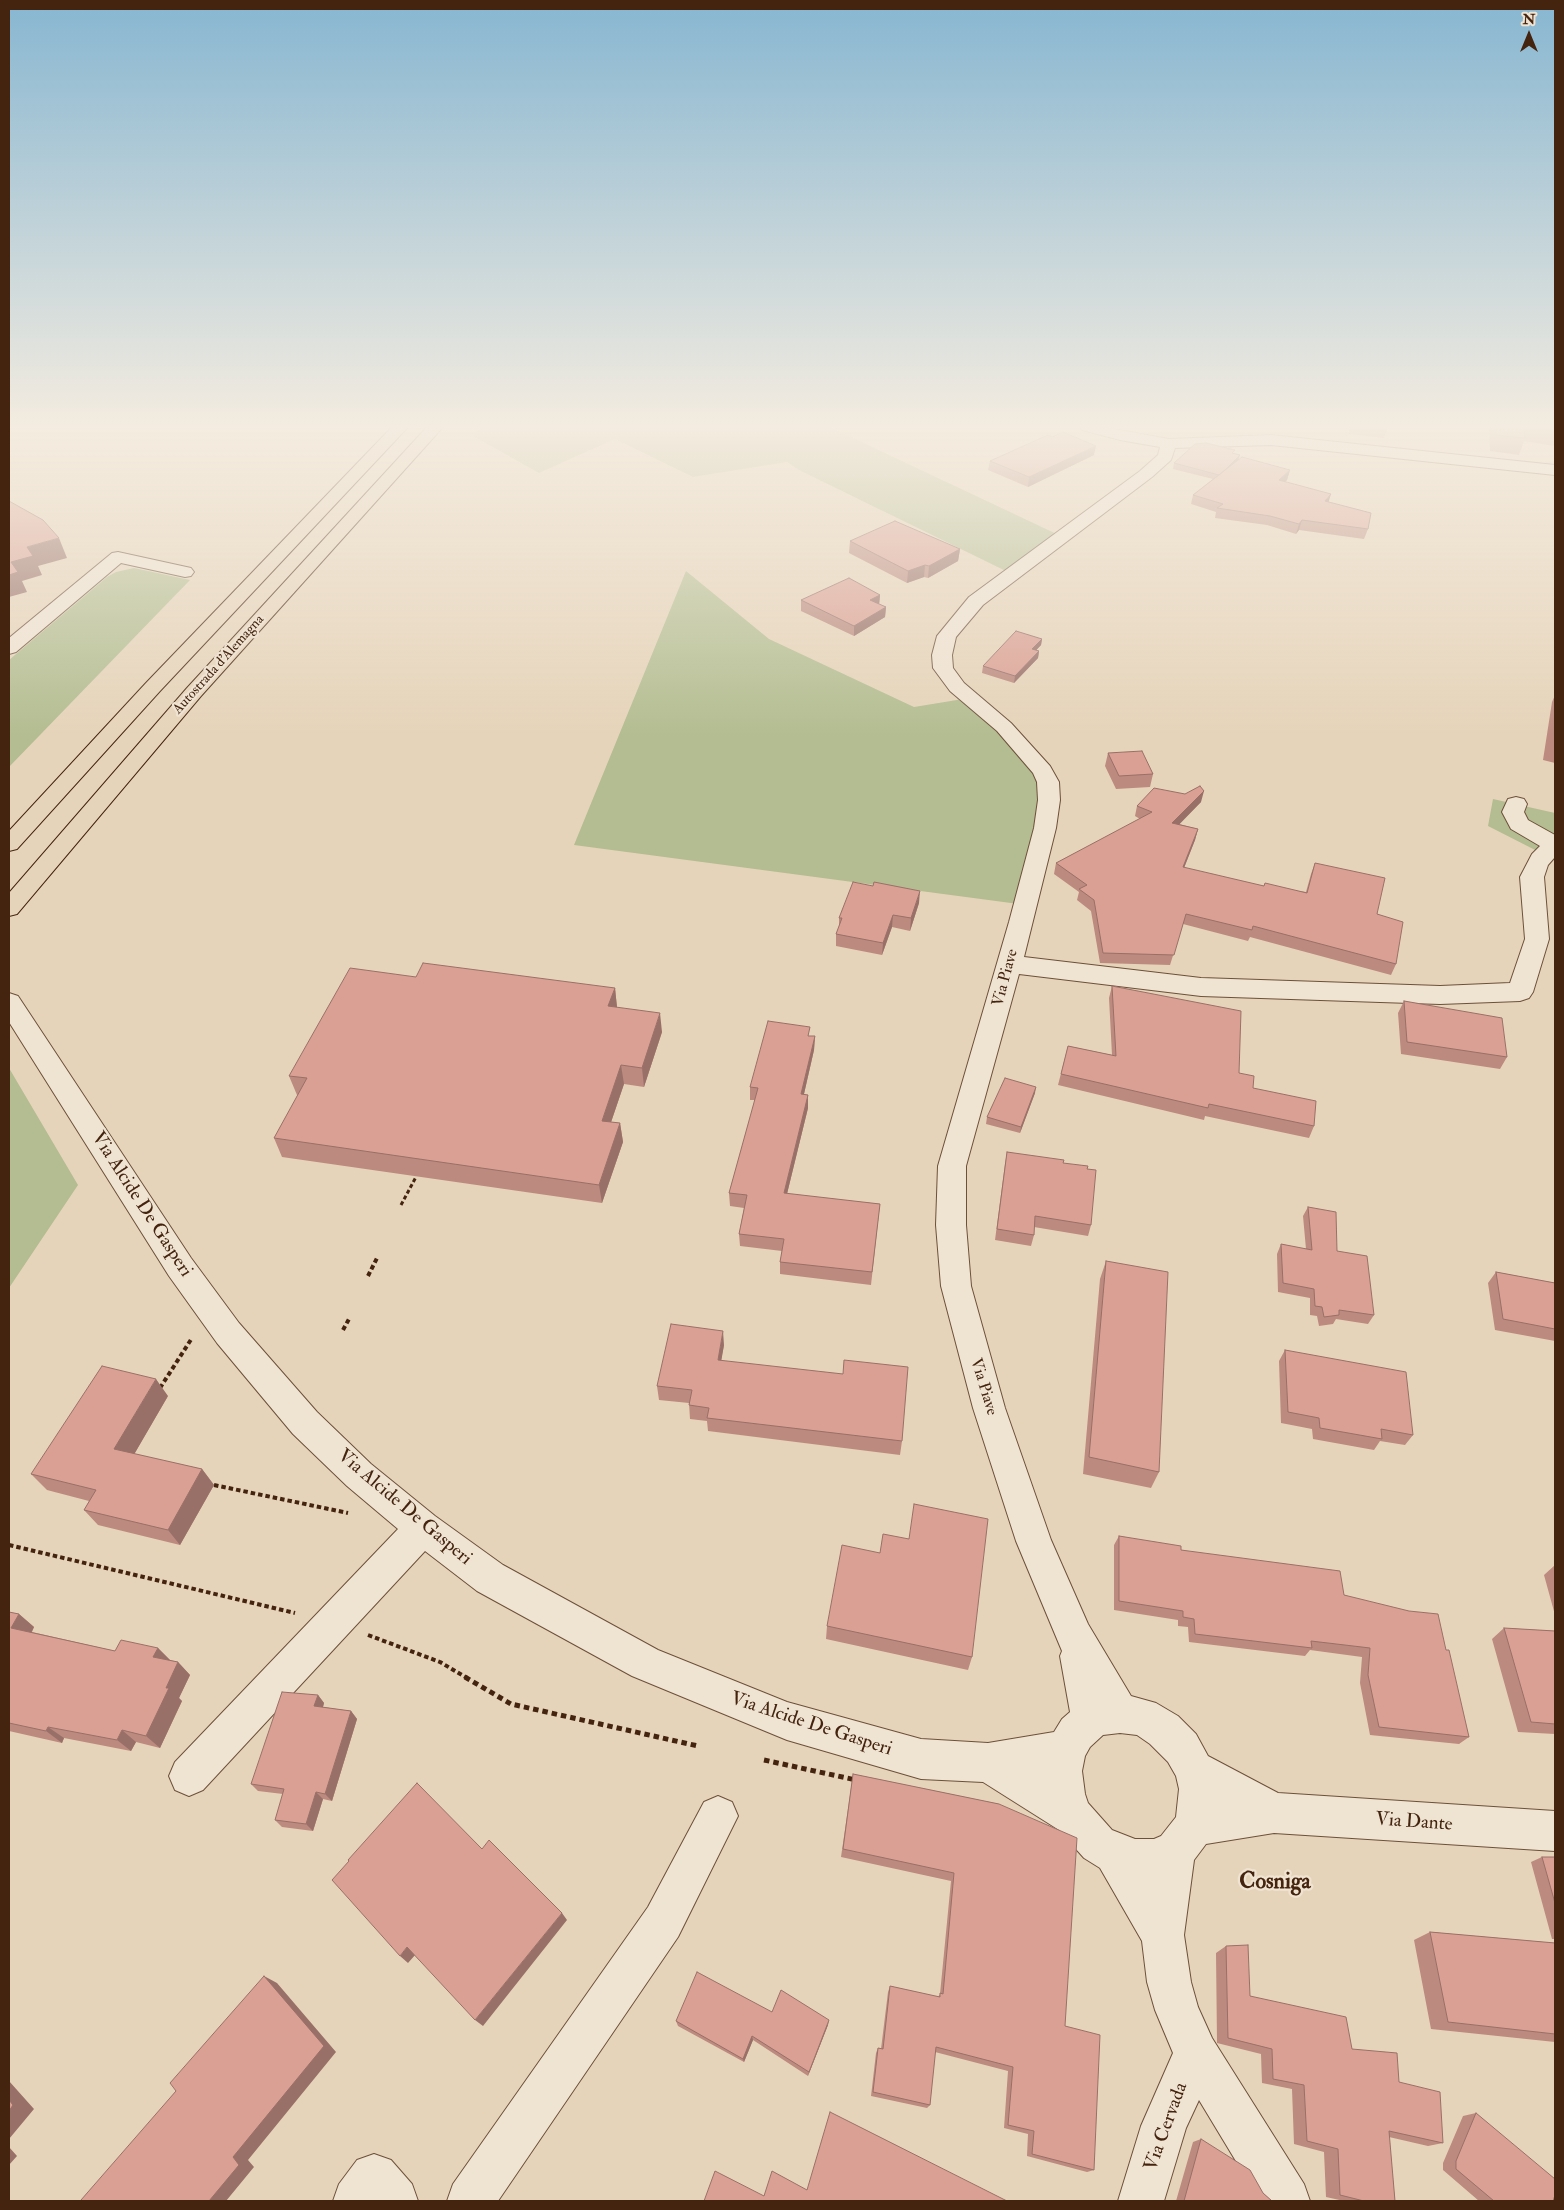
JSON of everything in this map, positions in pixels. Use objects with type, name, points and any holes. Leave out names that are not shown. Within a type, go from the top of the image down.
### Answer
[{"type":"highway","name":"Autostrada d'Alemagna","points":[[9,844],[153,687],[301,530]]},
{"type":"highway","name":"Autostrada d'Alemagna","points":[[9,908],[194,692],[341,530]]},
{"type":"street","name":"Via Piave","points":[[1070,530],[987,592],[960,617],[947,636],[942,655],[944,668],[957,688],[1004,726],[1042,771],[1048,782],[1049,800],[1045,828],[1010,964],[952,1166],[950,1225],[956,1286],[984,1390],[1022,1510],[1106,1717]]},
{"type":"street","points":[[9,648],[118,557],[186,572]]},
{"type":"street","points":[[1010,964],[1201,987],[1440,996],[1520,992],[1537,939],[1532,877],[1536,865],[1543,854],[1555,846],[1519,824],[1513,812],[1516,804]]},
{"type":"street","name":"Via Alcide De Gasperi","points":[[9,1002],[180,1267],[228,1332],[305,1423],[359,1475],[423,1528],[490,1578],[645,1663],[740,1704],[787,1721],[921,1759],[988,1762],[1066,1750]]},
{"type":"street","points":[[189,1776],[423,1528]]},
{"type":"street","points":[[1184,1838],[1156,1859],[1135,1860],[1114,1854],[1098,1844],[1073,1816],[1064,1794],[1062,1771],[1066,1750],[1076,1733],[1106,1717],[1142,1717],[1164,1730],[1182,1748],[1194,1770],[1199,1808],[1184,1838],[1163,1935],[1169,1982],[1196,2054],[1287,2201]]},
{"type":"street","name":"Via Alcide De Gasperi","points":[[988,1762],[1073,1816]]},
{"type":"street","name":"Via Dante","points":[[1194,1770],[1274,1813]]},
{"type":"street","name":"Via Dante","points":[[1184,1838],[1274,1813],[1555,1831]]},
{"type":"street","points":[[470,2201],[663,1922],[718,1816]]},
{"type":"street","points":[[1114,1854],[1163,1935]]},
{"type":"street","name":"Via Cervada","points":[[1141,2201],[1164,2126],[1196,2054]]},
{"type":"street","points":[[356,2201],[374,2178],[395,2201]]},
{"type":"path","points":[[401,1205],[416,1176]]},
{"type":"path","points":[[368,1276],[378,1256]]},
{"type":"path","points":[[343,1330],[348,1319]]},
{"type":"path","points":[[157,1393],[192,1338]]},
{"type":"path","points":[[214,1485],[348,1514]]},
{"type":"path","points":[[9,1545],[301,1615]]},
{"type":"path","points":[[366,1634],[440,1662],[511,1704],[698,1746]]},
{"type":"green space","points":[[922,530],[1048,530],[1063,537],[1012,574]]},
{"type":"green space","points":[[134,568],[190,580],[9,767],[9,660],[107,577],[116,572]]},
{"type":"green space","points":[[686,571],[769,639],[914,707],[969,698],[1042,771],[1026,905],[574,845]]},
{"type":"green space","points":[[1493,799],[1555,813],[1555,848],[1543,854],[1488,826]]},
{"type":"green space","points":[[9,1068],[78,1185],[9,1288]]},
{"type":"building","points":[[9,530],[52,530],[59,538],[27,547],[33,556],[11,562],[18,572],[9,575]]},
{"type":"building","points":[[874,530],[916,530],[960,549],[929,566],[925,565],[908,571],[850,541]]},
{"type":"building","points":[[849,578],[880,595],[870,600],[886,607],[854,626],[801,600]]},
{"type":"building","points":[[1016,631],[1042,639],[1032,649],[1039,651],[1015,676],[983,666]]},
{"type":"building","points":[[1142,751],[1153,774],[1119,776],[1108,753]]},
{"type":"building","points":[[1200,786],[1204,791],[1172,823],[1198,829],[1183,867],[1264,886],[1265,883],[1307,893],[1315,863],[1385,878],[1377,914],[1403,922],[1396,964],[1253,926],[1252,930],[1186,914],[1174,955],[1103,953],[1094,900],[1079,889],[1087,885],[1056,863],[1152,812],[1137,806],[1154,788],[1185,794]]},
{"type":"building","points":[[853,882],[873,886],[874,882],[920,891],[911,918],[893,915],[883,943],[836,934],[842,918],[839,918]]},
{"type":"building","points":[[423,963],[615,988],[608,1006],[660,1013],[642,1068],[621,1065],[602,1121],[620,1123],[599,1185],[274,1138],[307,1078],[289,1076],[350,968],[416,977]]},
{"type":"building","points":[[1112,986],[1241,1011],[1239,1073],[1254,1076],[1253,1088],[1316,1101],[1314,1126],[1209,1104],[1208,1108],[1061,1074],[1068,1046],[1116,1056]]},
{"type":"building","points":[[1404,1001],[1502,1018],[1507,1057],[1407,1042]]},
{"type":"building","points":[[768,1021],[810,1027],[808,1036],[815,1036],[801,1094],[808,1095],[784,1193],[880,1204],[872,1272],[780,1262],[784,1239],[739,1234],[747,1195],[729,1193],[758,1088],[750,1087]]},
{"type":"building","points":[[1005,1078],[1036,1087],[1021,1127],[987,1117]]},
{"type":"building","points":[[1007,1152],[1064,1160],[1063,1163],[1088,1166],[1087,1169],[1096,1170],[1091,1225],[1035,1216],[1034,1235],[997,1229]]},
{"type":"building","points":[[1308,1207],[1336,1212],[1337,1251],[1367,1256],[1374,1315],[1339,1310],[1339,1315],[1324,1317],[1322,1307],[1315,1306],[1314,1289],[1283,1283],[1281,1244],[1312,1250]]},
{"type":"building","points":[[1106,1261],[1168,1272],[1159,1472],[1089,1457]]},
{"type":"building","points":[[1496,1272],[1555,1283],[1555,1329],[1503,1319]]},
{"type":"building","points":[[671,1324],[723,1331],[718,1360],[843,1374],[844,1360],[908,1367],[902,1441],[707,1418],[709,1408],[689,1405],[692,1390],[657,1386]]},
{"type":"building","points":[[1285,1350],[1406,1372],[1413,1435],[1381,1429],[1382,1439],[1320,1428],[1319,1418],[1288,1412]]},
{"type":"building","points":[[102,1366],[156,1379],[114,1449],[202,1469],[168,1530],[84,1510],[96,1490],[31,1474]]},
{"type":"building","points":[[914,1504],[988,1519],[972,1657],[827,1626],[842,1545],[880,1553],[883,1534],[909,1539]]},
{"type":"building","points":[[1119,1536],[1181,1546],[1181,1550],[1340,1571],[1344,1595],[1409,1611],[1438,1614],[1446,1650],[1449,1650],[1469,1737],[1379,1727],[1368,1675],[1370,1648],[1311,1641],[1312,1648],[1195,1634],[1194,1619],[1183,1617],[1183,1611],[1119,1601]]},
{"type":"building","points":[[9,1612],[19,1614],[11,1628],[115,1651],[121,1640],[158,1648],[153,1657],[178,1662],[166,1688],[169,1688],[146,1736],[122,1730],[117,1740],[48,1727],[46,1731],[9,1723]]},
{"type":"building","points":[[1504,1628],[1555,1631],[1555,1724],[1531,1722]]},
{"type":"building","points":[[282,1692],[318,1695],[314,1706],[351,1711],[325,1794],[316,1792],[306,1824],[275,1820],[284,1789],[251,1784]]},
{"type":"building","points":[[853,1774],[999,1804],[1077,1838],[1065,2026],[1100,2035],[1094,2170],[1032,2154],[1034,2131],[1008,2125],[1013,2067],[936,2047],[930,2105],[873,2092],[878,2048],[883,2049],[890,1986],[940,1997],[940,1993],[943,1994],[954,1873],[843,1849]]},
{"type":"building","points":[[417,1783],[482,1849],[489,1840],[562,1913],[475,2020],[407,1947],[400,1956],[332,1880]]},
{"type":"building","points":[[1542,1857],[1555,1857],[1555,1903]]},
{"type":"building","points":[[1430,1932],[1555,1943],[1555,2034],[1448,2022]]},
{"type":"building","points":[[1248,1945],[1250,1996],[1346,2017],[1352,2049],[1397,2053],[1399,2082],[1440,2092],[1443,2143],[1389,2131],[1395,2201],[1364,2201],[1340,2195],[1338,2149],[1307,2141],[1304,2085],[1273,2079],[1272,2049],[1228,2038],[1226,1946]]},
{"type":"building","points":[[697,1972],[772,2012],[781,1990],[829,2020],[809,2072],[752,2036],[743,2059],[676,2021]]},
{"type":"building","points":[[264,1976],[324,2046],[233,2157],[239,2165],[209,2201],[81,2200],[176,2091],[170,2083]]},
{"type":"building","points":[[9,2100],[13,2105],[9,2111]]},
{"type":"building","points":[[830,2112],[1007,2201],[704,2201],[715,2171],[764,2196],[772,2171],[807,2190]]},
{"type":"building","points":[[1476,2113],[1555,2179],[1553,2201],[1494,2201],[1456,2169],[1456,2161]]},
{"type":"building","points":[[1201,2139],[1250,2170],[1263,2193],[1272,2201],[1184,2201]]},
{"type":"district","name":"Cosniga","points":[[1275,1883]]}]
